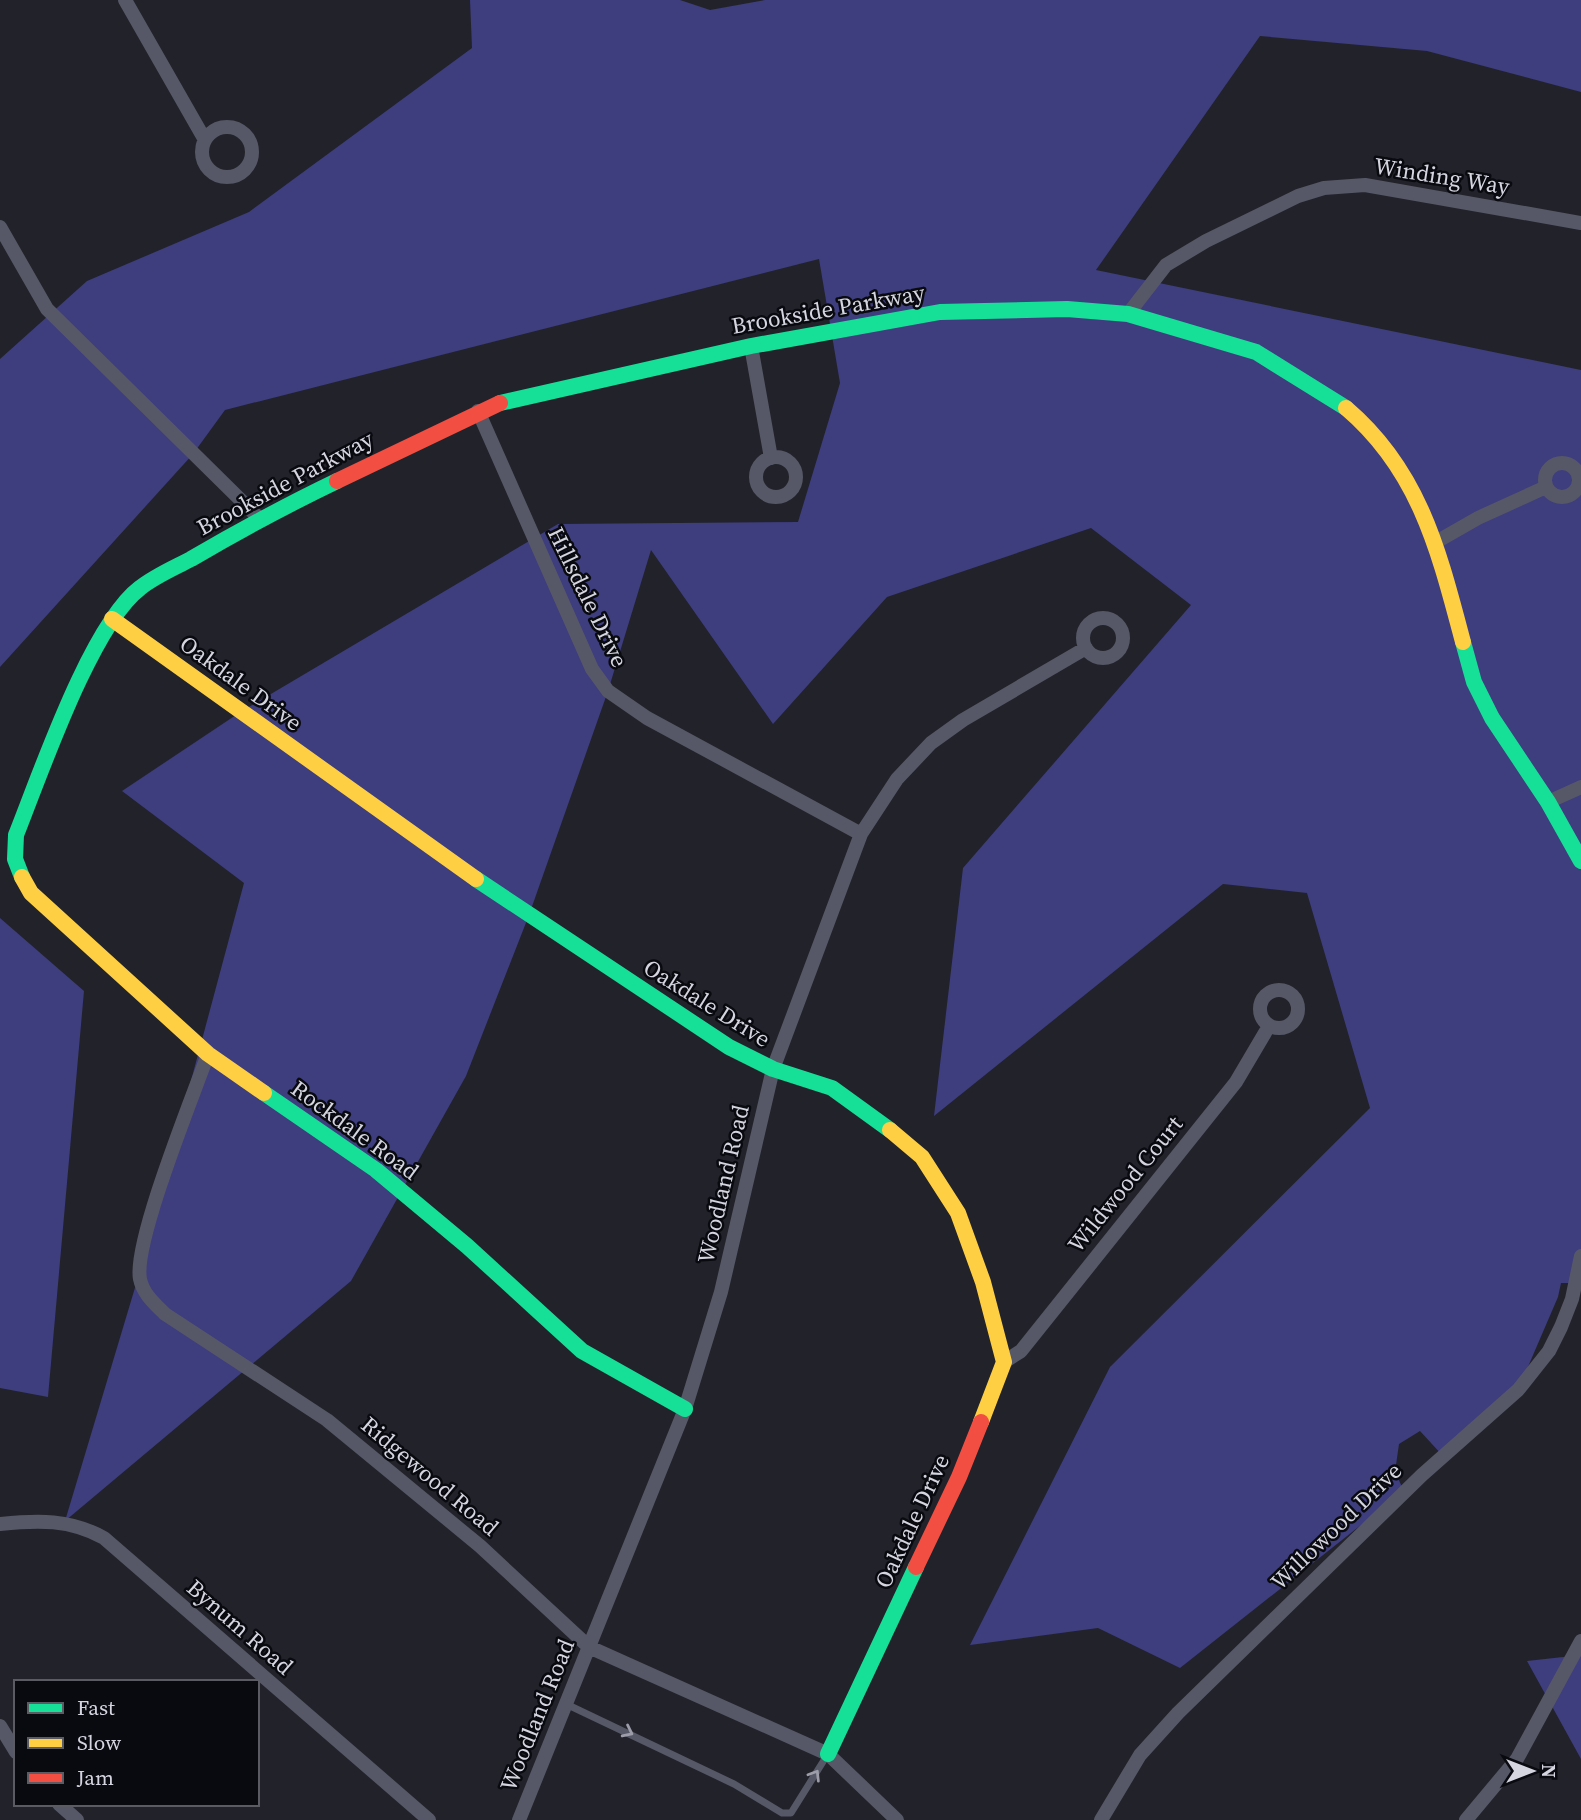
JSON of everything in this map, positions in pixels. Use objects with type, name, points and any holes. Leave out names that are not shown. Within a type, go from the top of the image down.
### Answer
[{"type":"street","points":[[124,0],[205,139]]},
{"type":"street","name":"Winding Way","points":[[1128,314],[1166,265],[1252,218],[1298,196],[1324,188],[1377,186],[1581,223]]},
{"type":"street","points":[[0,227],[47,309],[260,519]]},
{"type":"street","name":"Brookside Parkway","points":[[15,866],[12,847],[16,835],[75,697],[112,619],[127,598],[139,588],[260,519],[478,411],[604,377],[751,346],[940,312],[1067,309],[1128,314],[1255,352],[1339,402],[1373,431],[1396,460],[1436,542],[1474,682],[1492,718],[1548,802],[1581,861]]},
{"type":"street","points":[[751,346],[771,458]]},
{"type":"street","name":"Hillsdale Drive","points":[[478,411],[592,669],[608,691],[647,719],[861,834]]},
{"type":"street","points":[[1436,542],[1478,518],[1546,487]]},
{"type":"street","name":"Oakdale Drive","points":[[112,619],[482,884],[729,1047],[773,1069],[832,1088],[882,1123],[922,1157],[958,1213],[983,1282],[1004,1362],[959,1477],[828,1754]]},
{"type":"street","name":"Woodland Road","points":[[519,1820],[685,1409],[721,1292],[773,1069],[861,834],[897,779],[931,743],[963,720],[1086,648]]},
{"type":"street","points":[[1548,802],[1581,787]]},
{"type":"street","name":"Rockdale Road","points":[[15,866],[46,909],[208,1054],[376,1170],[467,1246],[582,1351],[685,1409]]},
{"type":"street","name":"Wildwood Court","points":[[1004,1362],[1021,1351],[1236,1082],[1269,1026]]},
{"type":"street","name":"Ridgewood Road","points":[[208,1054],[146,1234],[140,1280],[149,1297],[165,1314],[327,1420],[480,1546],[589,1647],[828,1754],[897,1820]]},
{"type":"street","name":"Willowood Drive","points":[[1101,1820],[1140,1755],[1178,1713],[1422,1475],[1518,1390],[1549,1351],[1561,1327],[1572,1298],[1581,1256]]},
{"type":"street","name":"Bynum Road","points":[[0,1524],[65,1521],[104,1538],[429,1820]]},
{"type":"street","points":[[1466,1820],[1517,1759],[1581,1641]]},
{"type":"street","points":[[0,1726],[14,1749]]},
{"type":"street","points":[[60,1806],[77,1820]]},
{"type":"lane","points":[[566,1704],[734,1784],[782,1813],[791,1813],[797,1820]]},
{"type":"lane","points":[[791,1813],[828,1754]]},
{"type":"shaded area","points":[[470,0],[680,0],[710,10],[765,0],[1581,0],[1581,92],[1427,51],[1260,36],[1096,270],[1581,370],[1581,1283],[1561,1283],[1558,1297],[1518,1390],[1443,1456],[1420,1431],[1399,1444],[1395,1472],[1404,1491],[1180,1668],[1098,1628],[970,1645],[1110,1367],[1370,1108],[1307,893],[1223,884],[934,1116],[963,868],[1191,605],[1091,528],[887,597],[773,724],[651,550],[608,691],[529,915],[466,1076],[351,1281],[65,1521],[140,1271],[244,883],[122,791],[242,711],[558,524],[798,522],[840,383],[819,259],[225,410],[193,454],[0,667],[0,359],[87,281],[249,212],[472,48]]},
{"type":"shaded area","points":[[0,918],[84,991],[48,1397],[0,1388]]},
{"type":"shaded area","points":[[1581,1655],[1581,1759],[1527,1661]]},
{"type":"traffic: fast","points":[[500,403],[751,346],[940,312],[1067,309],[1128,314],[1256,352],[1346,408]]},
{"type":"traffic: fast","points":[[22,877],[15,859],[16,835],[69,703],[103,634],[122,607],[140,588],[158,576],[337,481]]},
{"type":"traffic: fast","points":[[1463,642],[1474,682],[1492,718],[1548,802],[1581,861]]},
{"type":"traffic: fast","points":[[476,879],[729,1047],[773,1069],[832,1088],[890,1130]]},
{"type":"traffic: fast","points":[[264,1093],[376,1170],[467,1246],[582,1351],[685,1409]]},
{"type":"traffic: fast","points":[[828,1754],[916,1567]]},
{"type":"traffic: slow","points":[[1346,408],[1371,432],[1392,458],[1409,486],[1435,545],[1463,642]]},
{"type":"traffic: slow","points":[[112,619],[476,879]]},
{"type":"traffic: slow","points":[[22,877],[31,893],[208,1054],[264,1093]]},
{"type":"traffic: slow","points":[[890,1130],[922,1157],[958,1213],[983,1282],[1004,1362],[981,1422]]},
{"type":"traffic: jam","points":[[337,481],[500,403]]},
{"type":"traffic: jam","points":[[916,1567],[959,1477],[981,1422]]}]
